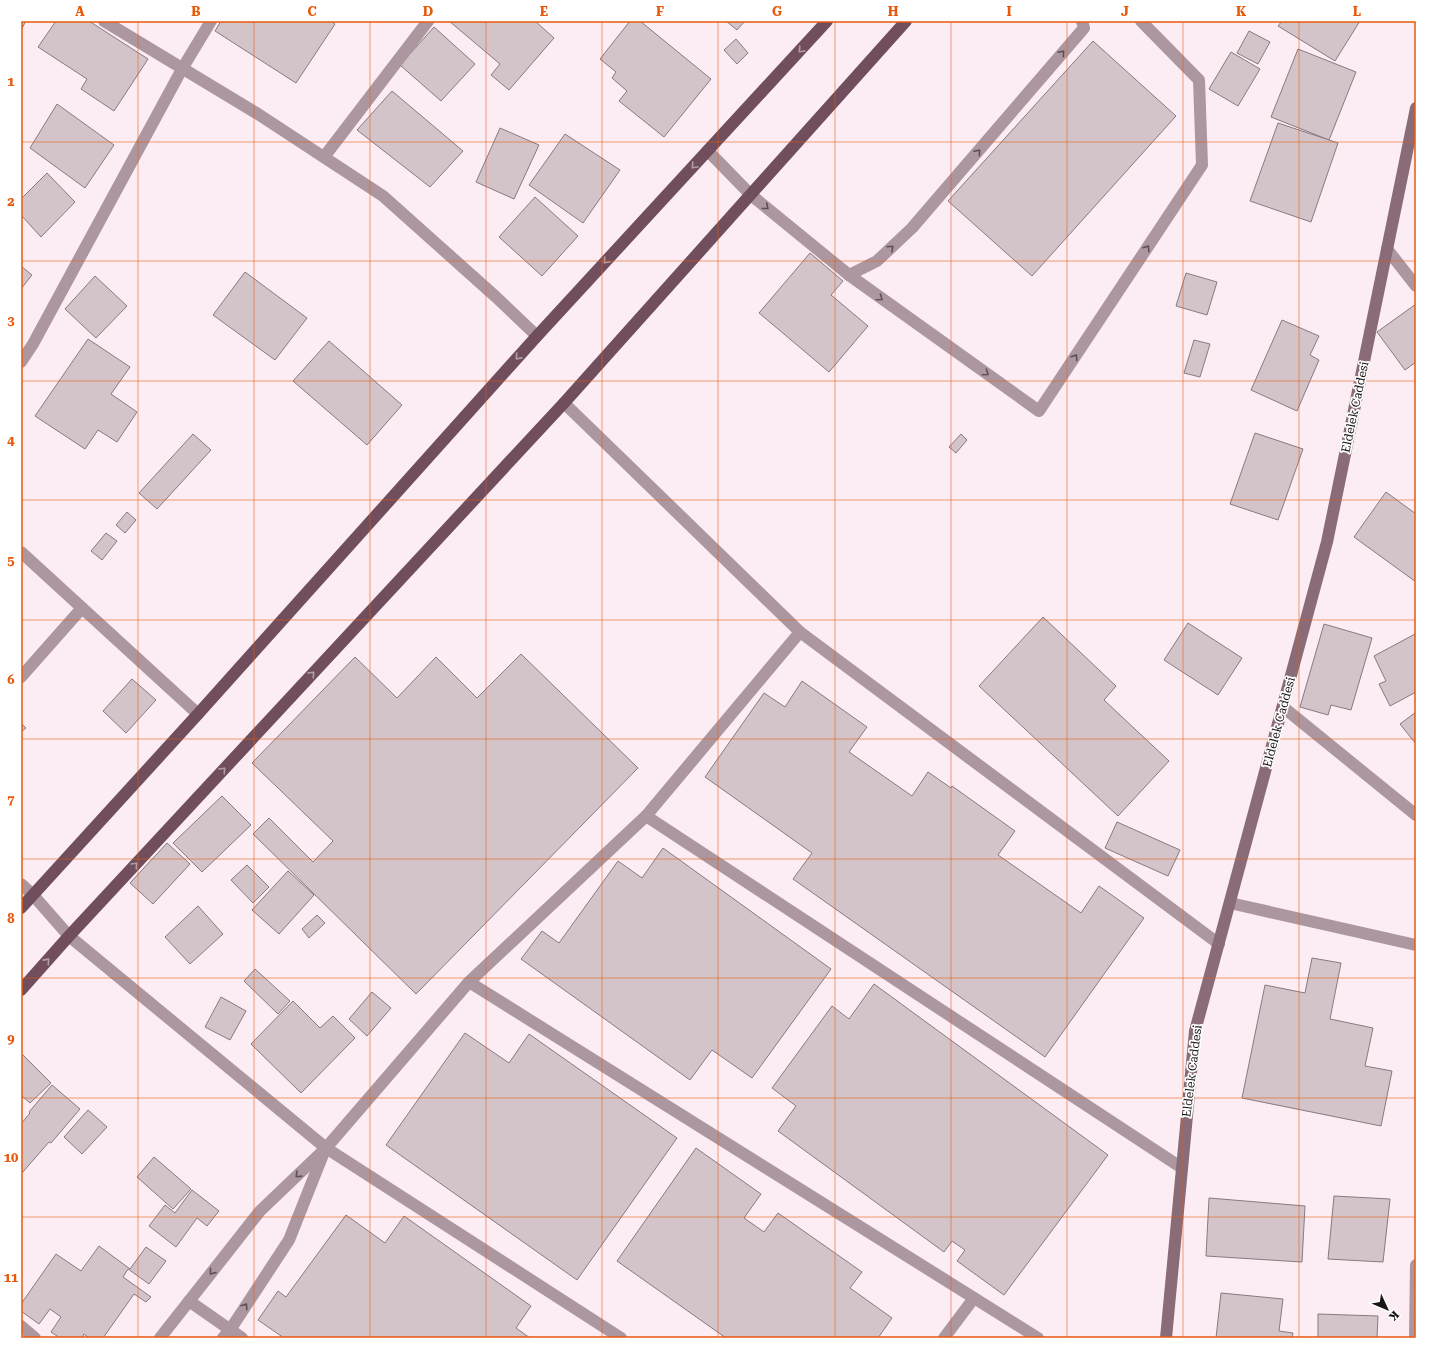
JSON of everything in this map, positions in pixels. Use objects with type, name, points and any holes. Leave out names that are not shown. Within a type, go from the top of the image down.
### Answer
[{"type":"main road","points":[[21,908],[198,714],[537,336],[827,21]]},
{"type":"main road","points":[[21,990],[69,936],[564,403],[906,21]]},
{"type":"street","points":[[104,21],[258,114],[383,196],[496,297],[537,336]]},
{"type":"street","points":[[21,362],[37,337],[182,68],[211,21]]},
{"type":"street","points":[[324,157],[428,21]]},
{"type":"street","points":[[849,275],[877,261],[912,228],[1084,28],[1082,21]]},
{"type":"street","points":[[708,151],[751,195],[849,275],[1039,411],[1202,165],[1199,80],[1141,21]]},
{"type":"street","name":"Eldelek Caddesi","points":[[1166,1338],[1195,1031],[1327,542],[1416,108]]},
{"type":"street","points":[[1387,249],[1416,286]]},
{"type":"street","points":[[564,403],[800,632],[1219,944]]},
{"type":"street","points":[[21,552],[198,714]]},
{"type":"street","points":[[21,677],[82,608]]},
{"type":"street","points":[[160,1338],[260,1211],[326,1148],[469,982],[646,816],[800,632]]},
{"type":"street","points":[[1283,707],[1416,815]]},
{"type":"street","points":[[646,816],[1182,1168]]},
{"type":"street","points":[[21,884],[33,895],[69,936],[326,1148],[621,1338]]},
{"type":"street","points":[[1230,903],[1416,945]]},
{"type":"street","points":[[469,982],[1038,1338]]},
{"type":"street","points":[[226,1334],[290,1240],[326,1148]]},
{"type":"street","points":[[1415,1336],[1416,1265]]},
{"type":"street","points":[[944,1338],[974,1298]]},
{"type":"street","points":[[188,1301],[226,1334],[242,1338]]},
{"type":"street","points":[[21,1326],[35,1338]]},
{"type":"building","points":[[21,21],[26,21],[21,30]]},
{"type":"building","points":[[56,21],[89,21],[148,59],[114,111],[81,89],[87,79],[38,47]]},
{"type":"building","points":[[221,21],[331,21],[335,24],[296,83],[215,31]]},
{"type":"building","points":[[449,21],[535,21],[554,38],[509,90],[491,75],[500,64]]},
{"type":"building","points":[[630,21],[640,21],[711,79],[664,137],[619,101],[627,91],[612,78],[616,72],[600,59]]},
{"type":"building","points":[[726,21],[745,21],[737,30]]},
{"type":"building","points":[[1282,21],[1360,21],[1335,61],[1278,26]]},
{"type":"building","points":[[434,27],[475,64],[441,101],[400,65]]},
{"type":"building","points":[[1249,31],[1270,42],[1258,64],[1237,53]]},
{"type":"building","points":[[736,39],[748,53],[737,64],[724,50]]},
{"type":"building","points":[[1093,41],[1176,116],[1032,276],[948,201]]},
{"type":"building","points":[[1298,49],[1356,72],[1329,140],[1271,117]]},
{"type":"building","points":[[1231,52],[1260,69],[1238,106],[1209,89]]},
{"type":"building","points":[[392,91],[463,151],[430,187],[357,130]]},
{"type":"building","points":[[57,104],[114,145],[85,188],[30,148]]},
{"type":"building","points":[[1278,123],[1338,143],[1311,222],[1250,201]]},
{"type":"building","points":[[500,128],[539,145],[514,199],[476,182]]},
{"type":"building","points":[[565,134],[620,170],[583,223],[529,185]]},
{"type":"building","points":[[47,173],[75,202],[41,237],[21,215],[21,199]]},
{"type":"building","points":[[535,197],[578,236],[542,276],[499,237]]},
{"type":"building","points":[[810,253],[843,281],[831,295],[868,326],[829,372],[759,313]]},
{"type":"building","points":[[21,266],[32,275],[21,289]]},
{"type":"building","points":[[245,272],[307,318],[275,360],[213,315]]},
{"type":"building","points":[[1186,273],[1217,282],[1207,315],[1176,306]]},
{"type":"building","points":[[95,276],[127,306],[96,338],[65,309]]},
{"type":"building","points":[[1416,304],[1416,362],[1405,370],[1377,332]]},
{"type":"building","points":[[1282,320],[1319,336],[1310,355],[1319,360],[1297,411],[1251,390]]},
{"type":"building","points":[[88,339],[130,367],[111,394],[137,412],[117,442],[98,430],[85,449],[35,416]]},
{"type":"building","points":[[1194,340],[1210,344],[1200,377],[1184,373]]},
{"type":"building","points":[[329,341],[402,405],[367,445],[293,381]]},
{"type":"building","points":[[1255,433],[1303,449],[1278,520],[1230,504]]},
{"type":"building","points":[[193,434],[211,450],[157,509],[139,493]]},
{"type":"building","points":[[961,434],[967,440],[956,453],[949,447]]},
{"type":"building","points":[[1386,492],[1416,514],[1416,582],[1354,537]]},
{"type":"building","points":[[127,512],[136,520],[125,533],[116,525]]},
{"type":"building","points":[[106,533],[117,541],[102,560],[91,551]]},
{"type":"building","points":[[1043,617],[1116,686],[1104,700],[1169,761],[1118,816],[979,686]]},
{"type":"building","points":[[1188,623],[1242,658],[1218,695],[1164,660]]},
{"type":"building","points":[[1324,624],[1372,638],[1351,710],[1331,705],[1328,715],[1300,707]]},
{"type":"building","points":[[1415,634],[1416,692],[1390,706],[1379,684],[1386,681],[1374,656]]},
{"type":"building","points":[[521,654],[638,768],[416,994],[253,834],[269,818],[313,862],[333,841],[252,763],[355,657],[397,698],[436,657],[477,698]]},
{"type":"building","points":[[132,679],[156,700],[126,733],[103,711]]},
{"type":"building","points":[[802,681],[867,727],[849,752],[912,796],[928,772],[951,788],[952,786],[1015,831],[998,855],[1081,913],[1099,886],[1144,918],[1045,1057],[793,879],[812,853],[705,777],[764,693],[785,707]]},
{"type":"building","points":[[1416,712],[1416,744],[1400,724]]},
{"type":"building","points":[[21,723],[26,728],[21,732]]},
{"type":"building","points":[[222,796],[251,825],[202,872],[173,843]]},
{"type":"building","points":[[1117,822],[1180,850],[1168,876],[1105,848]]},
{"type":"building","points":[[167,843],[190,864],[153,904],[130,883]]},
{"type":"building","points":[[663,848],[831,969],[752,1078],[712,1050],[690,1080],[521,959],[542,931],[559,943],[618,861],[642,878]]},
{"type":"building","points":[[247,865],[269,887],[253,903],[231,880]]},
{"type":"building","points":[[288,871],[314,895],[279,934],[252,910]]},
{"type":"building","points":[[198,906],[223,934],[190,964],[165,937]]},
{"type":"building","points":[[317,915],[325,923],[309,938],[302,929]]},
{"type":"building","points":[[1312,958],[1341,963],[1330,1019],[1373,1028],[1365,1066],[1392,1071],[1381,1126],[1242,1098],[1265,985],[1305,993]]},
{"type":"building","points":[[255,969],[290,1001],[278,1014],[244,981]]},
{"type":"building","points":[[874,984],[1108,1155],[1004,1295],[957,1261],[965,1250],[952,1241],[944,1252],[778,1131],[796,1106],[772,1088],[832,1006],[849,1019]]},
{"type":"building","points":[[372,992],[391,1008],[367,1036],[349,1019]]},
{"type":"building","points":[[221,997],[246,1011],[230,1040],[205,1027]]},
{"type":"building","points":[[293,1001],[320,1028],[333,1016],[355,1038],[301,1093],[251,1044]]},
{"type":"building","points":[[465,1033],[509,1063],[529,1034],[677,1138],[577,1280],[386,1145]]},
{"type":"building","points":[[21,1053],[51,1083],[30,1103],[21,1095]]},
{"type":"building","points":[[52,1085],[80,1109],[51,1143],[49,1142],[22,1173],[21,1124],[30,1113],[29,1112]]},
{"type":"building","points":[[88,1110],[107,1127],[82,1154],[64,1137]]},
{"type":"building","points":[[696,1148],[761,1194],[744,1218],[764,1232],[778,1213],[862,1272],[850,1288],[892,1318],[878,1338],[726,1338],[617,1261]]},
{"type":"building","points":[[154,1157],[191,1189],[173,1209],[137,1177]]},
{"type":"building","points":[[192,1190],[219,1211],[207,1226],[197,1218],[176,1247],[149,1226],[165,1205],[175,1213]]},
{"type":"building","points":[[1334,1196],[1390,1199],[1383,1262],[1328,1259]]},
{"type":"building","points":[[1209,1198],[1305,1206],[1302,1262],[1206,1256]]},
{"type":"building","points":[[346,1215],[385,1243],[404,1216],[531,1306],[516,1328],[530,1338],[284,1338],[258,1320],[278,1291],[286,1297]]},
{"type":"building","points":[[99,1246],[130,1269],[146,1247],[166,1261],[149,1284],[128,1269],[123,1277],[151,1297],[146,1302],[134,1294],[103,1338],[89,1338],[84,1334],[82,1338],[60,1338],[51,1332],[61,1317],[50,1309],[39,1324],[21,1311],[21,1304],[56,1254],[81,1271]]},
{"type":"building","points":[[1221,1293],[1283,1299],[1279,1331],[1293,1333],[1292,1338],[1216,1338]]},
{"type":"building","points":[[1318,1314],[1378,1316],[1377,1338],[1318,1338]]}]
